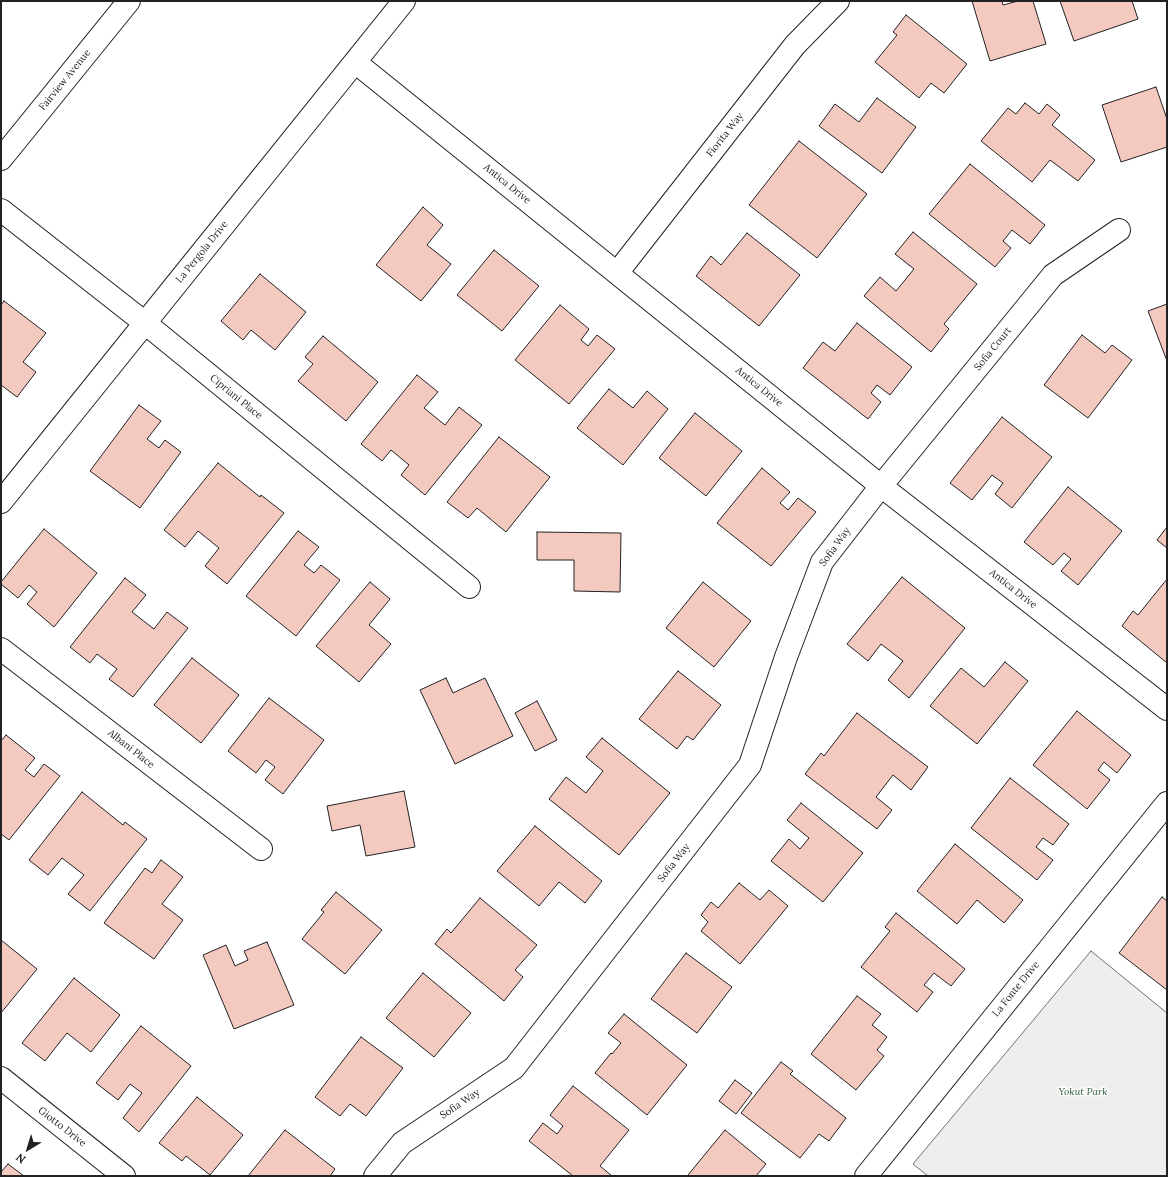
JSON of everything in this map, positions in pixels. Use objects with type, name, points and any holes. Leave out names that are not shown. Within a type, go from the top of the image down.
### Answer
[{"type":"street","name":"Fairview Avenue","points":[[1,159],[129,1]]},
{"type":"street","name":"La Pergola Drive","points":[[1,502],[404,1]]},
{"type":"street","name":"Fiorita Way","points":[[617,273],[795,46],[838,1]]},
{"type":"street","name":"Antica Drive","points":[[355,62],[881,486],[1167,709]]},
{"type":"street","name":"Cipriani Place","points":[[1,210],[145,323],[469,587]]},
{"type":"street","name":"Sofia Court","points":[[881,486],[1053,275],[1119,230]]},
{"type":"street","name":"Sofia Way","points":[[375,1176],[402,1143],[514,1068],[750,765],[786,657],[822,562],[881,486]]},
{"type":"street","name":"Albani Place","points":[[1,649],[261,849]]},
{"type":"street","name":"La Fonte Drive","points":[[866,1176],[1167,803]]},
{"type":"street","name":"Giotto Drive","points":[[1,1078],[124,1176]]},
{"type":"green space","name":"Yokut Park","points":[[1091,951],[1167,1013],[1167,1176],[928,1176],[913,1164]]},
{"type":"building","points":[[972,1],[1002,1],[1003,5],[1018,1],[1033,1],[1046,44],[990,61]]},
{"type":"building","points":[[1060,1],[1132,1],[1138,19],[1074,41]]},
{"type":"building","points":[[906,15],[967,64],[944,93],[931,83],[919,98],[875,62],[897,35],[893,32]]},
{"type":"building","points":[[1156,87],[1167,119],[1167,147],[1121,162],[1102,105]]},
{"type":"building","points":[[877,98],[916,127],[882,173],[819,126],[835,104],[859,122]]},
{"type":"building","points":[[1025,103],[1039,114],[1047,104],[1060,115],[1052,125],[1095,160],[1078,181],[1050,160],[1032,182],[981,141],[1008,108],[1016,114]]},
{"type":"building","points":[[799,141],[867,194],[817,258],[749,205]]},
{"type":"building","points":[[970,164],[1045,225],[1030,244],[1012,230],[1003,241],[1011,248],[995,267],[929,214]]},
{"type":"building","points":[[423,207],[443,225],[427,245],[451,264],[421,301],[376,265]]},
{"type":"building","points":[[913,232],[977,284],[944,324],[949,329],[931,352],[864,296],[880,277],[896,291],[914,269],[895,254]]},
{"type":"building","points":[[747,233],[800,275],[759,326],[696,276],[711,256],[721,265]]},
{"type":"building","points":[[494,250],[539,286],[502,331],[457,295]]},
{"type":"building","points":[[260,274],[306,312],[275,350],[251,330],[243,340],[221,321]]},
{"type":"building","points":[[4,301],[46,333],[23,362],[36,372],[17,397],[1,385],[1,305]]},
{"type":"building","points":[[1167,304],[1167,361],[1148,311]]},
{"type":"building","points":[[560,305],[589,329],[581,340],[588,346],[597,335],[615,349],[569,404],[515,360]]},
{"type":"building","points":[[857,323],[912,367],[890,395],[877,385],[871,393],[881,402],[868,419],[803,368],[823,342],[835,351]]},
{"type":"building","points":[[1082,335],[1105,353],[1112,345],[1132,360],[1088,418],[1044,385]]},
{"type":"building","points":[[323,336],[378,382],[346,421],[298,381],[313,364],[305,357]]},
{"type":"building","points":[[417,375],[438,392],[424,408],[445,425],[459,407],[482,425],[425,495],[401,475],[409,465],[391,450],[382,461],[361,444]]},
{"type":"building","points":[[609,389],[633,408],[647,391],[668,409],[623,465],[577,428]]},
{"type":"building","points":[[139,405],[161,421],[147,439],[159,448],[165,440],[181,452],[140,508],[90,471]]},
{"type":"building","points":[[695,413],[742,451],[706,496],[659,458]]},
{"type":"building","points":[[1002,417],[1052,457],[1012,508],[995,494],[1003,483],[992,475],[972,500],[950,483]]},
{"type":"building","points":[[499,437],[550,477],[506,532],[477,508],[468,518],[447,502]]},
{"type":"building","points":[[218,463],[260,497],[261,495],[284,513],[227,584],[205,566],[219,548],[198,531],[185,547],[164,530]]},
{"type":"building","points":[[762,468],[790,492],[780,503],[788,510],[798,498],[816,512],[771,566],[717,523]]},
{"type":"building","points":[[1068,487],[1122,531],[1078,585],[1061,571],[1071,559],[1064,553],[1053,565],[1024,542]]},
{"type":"building","points":[[1167,527],[1167,548],[1157,540]]},
{"type":"building","points":[[44,529],[97,573],[54,627],[27,604],[37,592],[29,585],[18,598],[1,584],[1,582]]},
{"type":"building","points":[[298,531],[319,547],[304,565],[314,573],[321,565],[340,580],[296,636],[246,596]]},
{"type":"building","points":[[537,532],[621,533],[620,592],[574,591],[574,560],[537,560]]},
{"type":"building","points":[[902,577],[965,628],[909,698],[888,680],[903,661],[881,644],[868,661],[847,644]]},
{"type":"building","points":[[125,578],[146,595],[132,612],[154,629],[167,612],[188,628],[133,697],[109,679],[117,669],[97,654],[90,663],[70,647]]},
{"type":"building","points":[[1167,579],[1167,663],[1122,626],[1133,611],[1138,615]]},
{"type":"building","points":[[370,582],[390,599],[369,625],[391,644],[359,682],[316,646]]},
{"type":"building","points":[[703,582],[751,621],[714,667],[666,628]]},
{"type":"building","points":[[192,658],[239,695],[201,743],[154,705]]},
{"type":"building","points":[[1005,662],[1028,681],[977,744],[930,706],[961,668],[984,687]]},
{"type":"building","points":[[678,671],[721,705],[693,740],[687,736],[677,749],[639,719]]},
{"type":"building","points":[[446,678],[453,693],[485,678],[513,736],[455,764],[420,690]]},
{"type":"building","points":[[269,698],[324,740],[283,794],[265,780],[275,767],[266,760],[256,773],[228,751]]},
{"type":"building","points":[[537,701],[557,740],[535,751],[515,713]]},
{"type":"building","points":[[1077,711],[1131,755],[1117,773],[1104,762],[1098,770],[1110,780],[1087,809],[1033,765]]},
{"type":"building","points":[[857,713],[928,767],[911,790],[893,775],[876,797],[892,810],[877,829],[805,774],[821,753],[824,756]]},
{"type":"building","points":[[6,735],[35,758],[25,770],[34,777],[44,764],[60,776],[9,840],[1,834],[1,741]]},
{"type":"building","points":[[602,738],[670,793],[619,855],[549,799],[566,777],[586,793],[603,771],[586,757]]},
{"type":"building","points":[[1010,778],[1069,824],[1053,845],[1043,838],[1036,847],[1053,860],[1037,880],[971,828]]},
{"type":"building","points":[[404,791],[415,847],[366,856],[360,825],[332,831],[327,806]]},
{"type":"building","points":[[82,792],[123,825],[125,822],[147,839],[90,911],[68,894],[84,875],[62,858],[48,875],[29,860]]},
{"type":"building","points":[[801,803],[863,853],[823,902],[771,861],[789,839],[800,849],[809,838],[787,820]]},
{"type":"building","points":[[535,826],[602,881],[585,903],[559,882],[539,906],[497,871]]},
{"type":"building","points":[[955,844],[1023,900],[1004,923],[977,900],[957,924],[917,891]]},
{"type":"building","points":[[161,860],[183,877],[162,904],[183,920],[154,959],[104,923],[145,868],[152,873]]},
{"type":"building","points":[[739,883],[760,900],[769,890],[788,906],[740,964],[701,931],[708,922],[701,915],[711,902],[718,908]]},
{"type":"building","points":[[336,892],[382,930],[345,974],[302,939],[324,912],[321,910]]},
{"type":"building","points":[[1162,897],[1167,901],[1167,990],[1119,953]]},
{"type":"building","points":[[480,898],[537,945],[515,970],[523,977],[504,1001],[435,944],[447,929],[451,933]]},
{"type":"building","points":[[896,913],[965,969],[951,986],[934,973],[924,985],[933,992],[917,1012],[861,967],[890,931],[885,927]]},
{"type":"building","points":[[1,940],[37,969],[1,1013]]},
{"type":"building","points":[[267,942],[294,1005],[234,1029],[203,955],[226,945],[235,966],[248,960],[244,951]]},
{"type":"building","points":[[686,953],[732,987],[697,1033],[651,999]]},
{"type":"building","points":[[423,973],[471,1013],[434,1057],[386,1018]]},
{"type":"building","points":[[74,978],[120,1015],[91,1052],[67,1033],[45,1061],[22,1043]]},
{"type":"building","points":[[857,996],[881,1014],[872,1025],[887,1037],[877,1050],[884,1056],[856,1090],[811,1054]]},
{"type":"building","points":[[624,1014],[687,1065],[647,1115],[595,1073],[621,1043],[608,1033]]},
{"type":"building","points":[[141,1026],[191,1066],[139,1132],[123,1118],[142,1093],[130,1084],[118,1100],[96,1083]]},
{"type":"building","points":[[361,1037],[403,1068],[366,1116],[350,1104],[340,1116],[315,1097]]},
{"type":"building","points":[[781,1062],[793,1071],[790,1074],[846,1118],[829,1141],[819,1134],[800,1158],[741,1113]]},
{"type":"building","points":[[735,1080],[752,1093],[736,1114],[719,1101]]},
{"type":"building","points":[[573,1086],[629,1130],[600,1166],[612,1176],[573,1176],[529,1141],[543,1123],[557,1134],[563,1126],[550,1115]]},
{"type":"building","points":[[197,1097],[243,1135],[210,1175],[186,1156],[182,1161],[159,1143]]},
{"type":"building","points":[[285,1130],[335,1169],[330,1176],[248,1176]]},
{"type":"building","points":[[725,1130],[766,1164],[756,1176],[688,1176],[688,1175]]},
{"type":"building","points":[[8,1164],[24,1176],[1,1176],[1,1172]]}]
